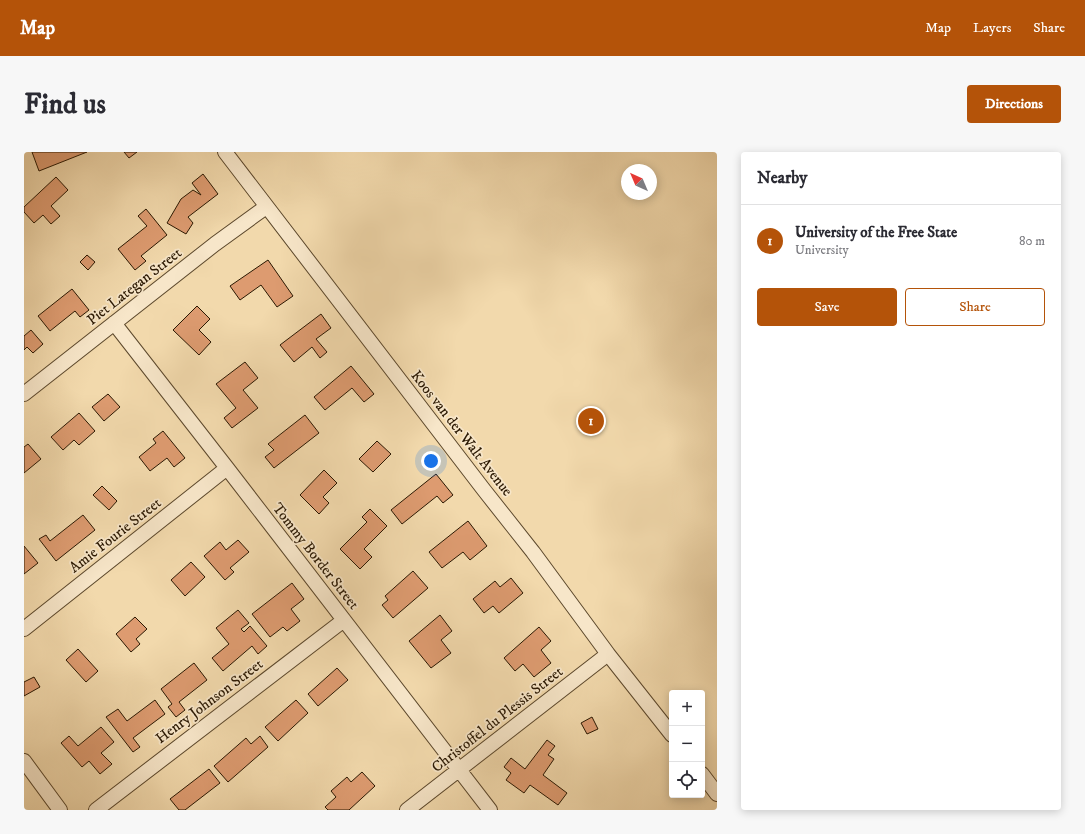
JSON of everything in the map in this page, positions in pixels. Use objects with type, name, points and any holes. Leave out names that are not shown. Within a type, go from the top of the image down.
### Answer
[{"type":"street","name":"Koos van der Walt Avenue","points":[[225,152],[533,552],[608,654],[669,731]]},
{"type":"street","name":"Piet Lategan Street","points":[[24,394],[215,244],[266,207]]},
{"type":"street","name":"Tommy Border Street","points":[[114,323],[490,810]]},
{"type":"street","name":"Amie Fourie Street","points":[[24,629],[227,468]]},
{"type":"street","name":"Henry Johnson Street","points":[[96,810],[344,620]]},
{"type":"street","name":"Christoffel du Plessis Street","points":[[407,810],[608,654]]},
{"type":"street","points":[[24,761],[60,810]]},
{"type":"street","points":[[705,778],[717,794]]},
{"type":"building","points":[[32,152],[87,152],[39,171]]},
{"type":"building","points":[[124,152],[137,152],[129,158]]},
{"type":"building","points":[[203,174],[218,194],[188,217],[193,223],[186,234],[167,223],[181,199],[193,190],[201,195],[192,183]]},
{"type":"building","points":[[56,177],[68,190],[51,206],[60,216],[51,224],[43,215],[34,223],[24,212],[24,207]]},
{"type":"building","points":[[146,209],[167,235],[141,256],[146,261],[135,270],[118,249],[147,226],[138,216]]},
{"type":"building","points":[[87,255],[95,262],[88,270],[80,262]]},
{"type":"building","points":[[268,260],[293,296],[277,307],[261,285],[240,300],[230,286]]},
{"type":"building","points":[[72,289],[89,310],[80,317],[75,311],[50,331],[38,316]]},
{"type":"building","points":[[197,306],[210,319],[199,330],[211,342],[199,355],[173,330]]},
{"type":"building","points":[[321,314],[331,328],[316,339],[327,352],[320,358],[312,347],[294,362],[280,345]]},
{"type":"building","points":[[31,330],[43,344],[33,353],[27,347],[24,350],[24,336]]},
{"type":"building","points":[[245,362],[258,378],[243,390],[258,408],[232,428],[224,418],[236,408],[216,384]]},
{"type":"building","points":[[351,366],[374,394],[364,402],[352,388],[325,410],[314,397]]},
{"type":"building","points":[[108,394],[120,407],[104,421],[92,407]]},
{"type":"building","points":[[79,413],[95,431],[79,445],[74,440],[63,450],[51,437]]},
{"type":"building","points":[[305,415],[319,433],[274,468],[265,457],[274,450],[268,444]]},
{"type":"building","points":[[163,431],[185,458],[174,467],[167,458],[150,471],[139,457],[156,443],[153,439]]},
{"type":"building","points":[[377,441],[391,454],[373,472],[359,459]]},
{"type":"building","points":[[28,444],[41,459],[24,473],[24,447]]},
{"type":"building","points":[[324,470],[337,483],[323,497],[329,503],[319,514],[300,495]]},
{"type":"building","points":[[436,474],[453,495],[443,503],[437,496],[402,524],[391,510]]},
{"type":"building","points":[[102,486],[117,501],[109,510],[93,495]]},
{"type":"building","points":[[370,509],[387,526],[364,549],[372,557],[360,569],[340,549],[367,522],[362,517]]},
{"type":"building","points":[[83,515],[95,530],[56,561],[39,539],[46,535],[50,541]]},
{"type":"building","points":[[468,521],[487,546],[470,560],[463,552],[442,568],[429,552]]},
{"type":"building","points":[[238,540],[249,552],[230,568],[234,572],[225,580],[204,556],[220,542],[226,550]]},
{"type":"building","points":[[24,546],[38,563],[24,574]]},
{"type":"building","points":[[191,562],[205,577],[185,596],[171,580]]},
{"type":"building","points":[[413,571],[428,588],[393,618],[382,605],[388,600],[385,596]]},
{"type":"building","points":[[511,578],[523,593],[499,613],[493,606],[484,613],[473,599],[495,581],[500,587]]},
{"type":"building","points":[[292,583],[304,599],[291,609],[300,621],[287,631],[283,627],[270,637],[252,614]]},
{"type":"building","points":[[238,610],[249,623],[241,629],[244,632],[250,626],[267,646],[258,654],[252,646],[223,671],[212,658],[229,644],[216,628]]},
{"type":"building","points":[[440,615],[452,631],[441,640],[451,653],[431,668],[409,641]]},
{"type":"building","points":[[135,617],[147,629],[136,639],[140,644],[131,652],[116,634]]},
{"type":"building","points":[[539,627],[551,641],[541,650],[551,663],[534,677],[523,664],[515,671],[504,658]]},
{"type":"building","points":[[78,649],[98,671],[86,682],[66,660]]},
{"type":"building","points":[[194,663],[207,680],[179,702],[185,710],[176,717],[168,707],[172,704],[161,689]]},
{"type":"building","points":[[337,668],[348,680],[318,706],[308,694]]},
{"type":"building","points":[[34,677],[40,687],[24,696],[24,682]]},
{"type":"building","points":[[155,700],[165,714],[133,738],[140,747],[133,752],[106,717],[118,709],[127,721]]},
{"type":"building","points":[[296,700],[308,713],[278,741],[265,727]]},
{"type":"building","points":[[592,717],[598,729],[587,734],[581,723]]},
{"type":"building","points":[[101,727],[114,742],[101,753],[112,764],[100,774],[89,761],[82,767],[61,743],[69,736],[78,746]]},
{"type":"building","points":[[260,736],[268,747],[228,782],[214,766],[246,738],[251,744]]},
{"type":"building","points":[[547,740],[555,746],[548,755],[554,759],[543,775],[567,793],[558,805],[530,785],[524,793],[506,780],[511,773],[504,767],[511,758],[525,769]]},
{"type":"building","points":[[209,769],[220,783],[185,810],[179,810],[170,799]]},
{"type":"building","points":[[362,772],[375,786],[349,810],[328,810],[325,807],[336,797],[331,791],[347,777],[351,782]]},
{"type":"place","name":"University of the Free State","points":[[591,421]]}]
